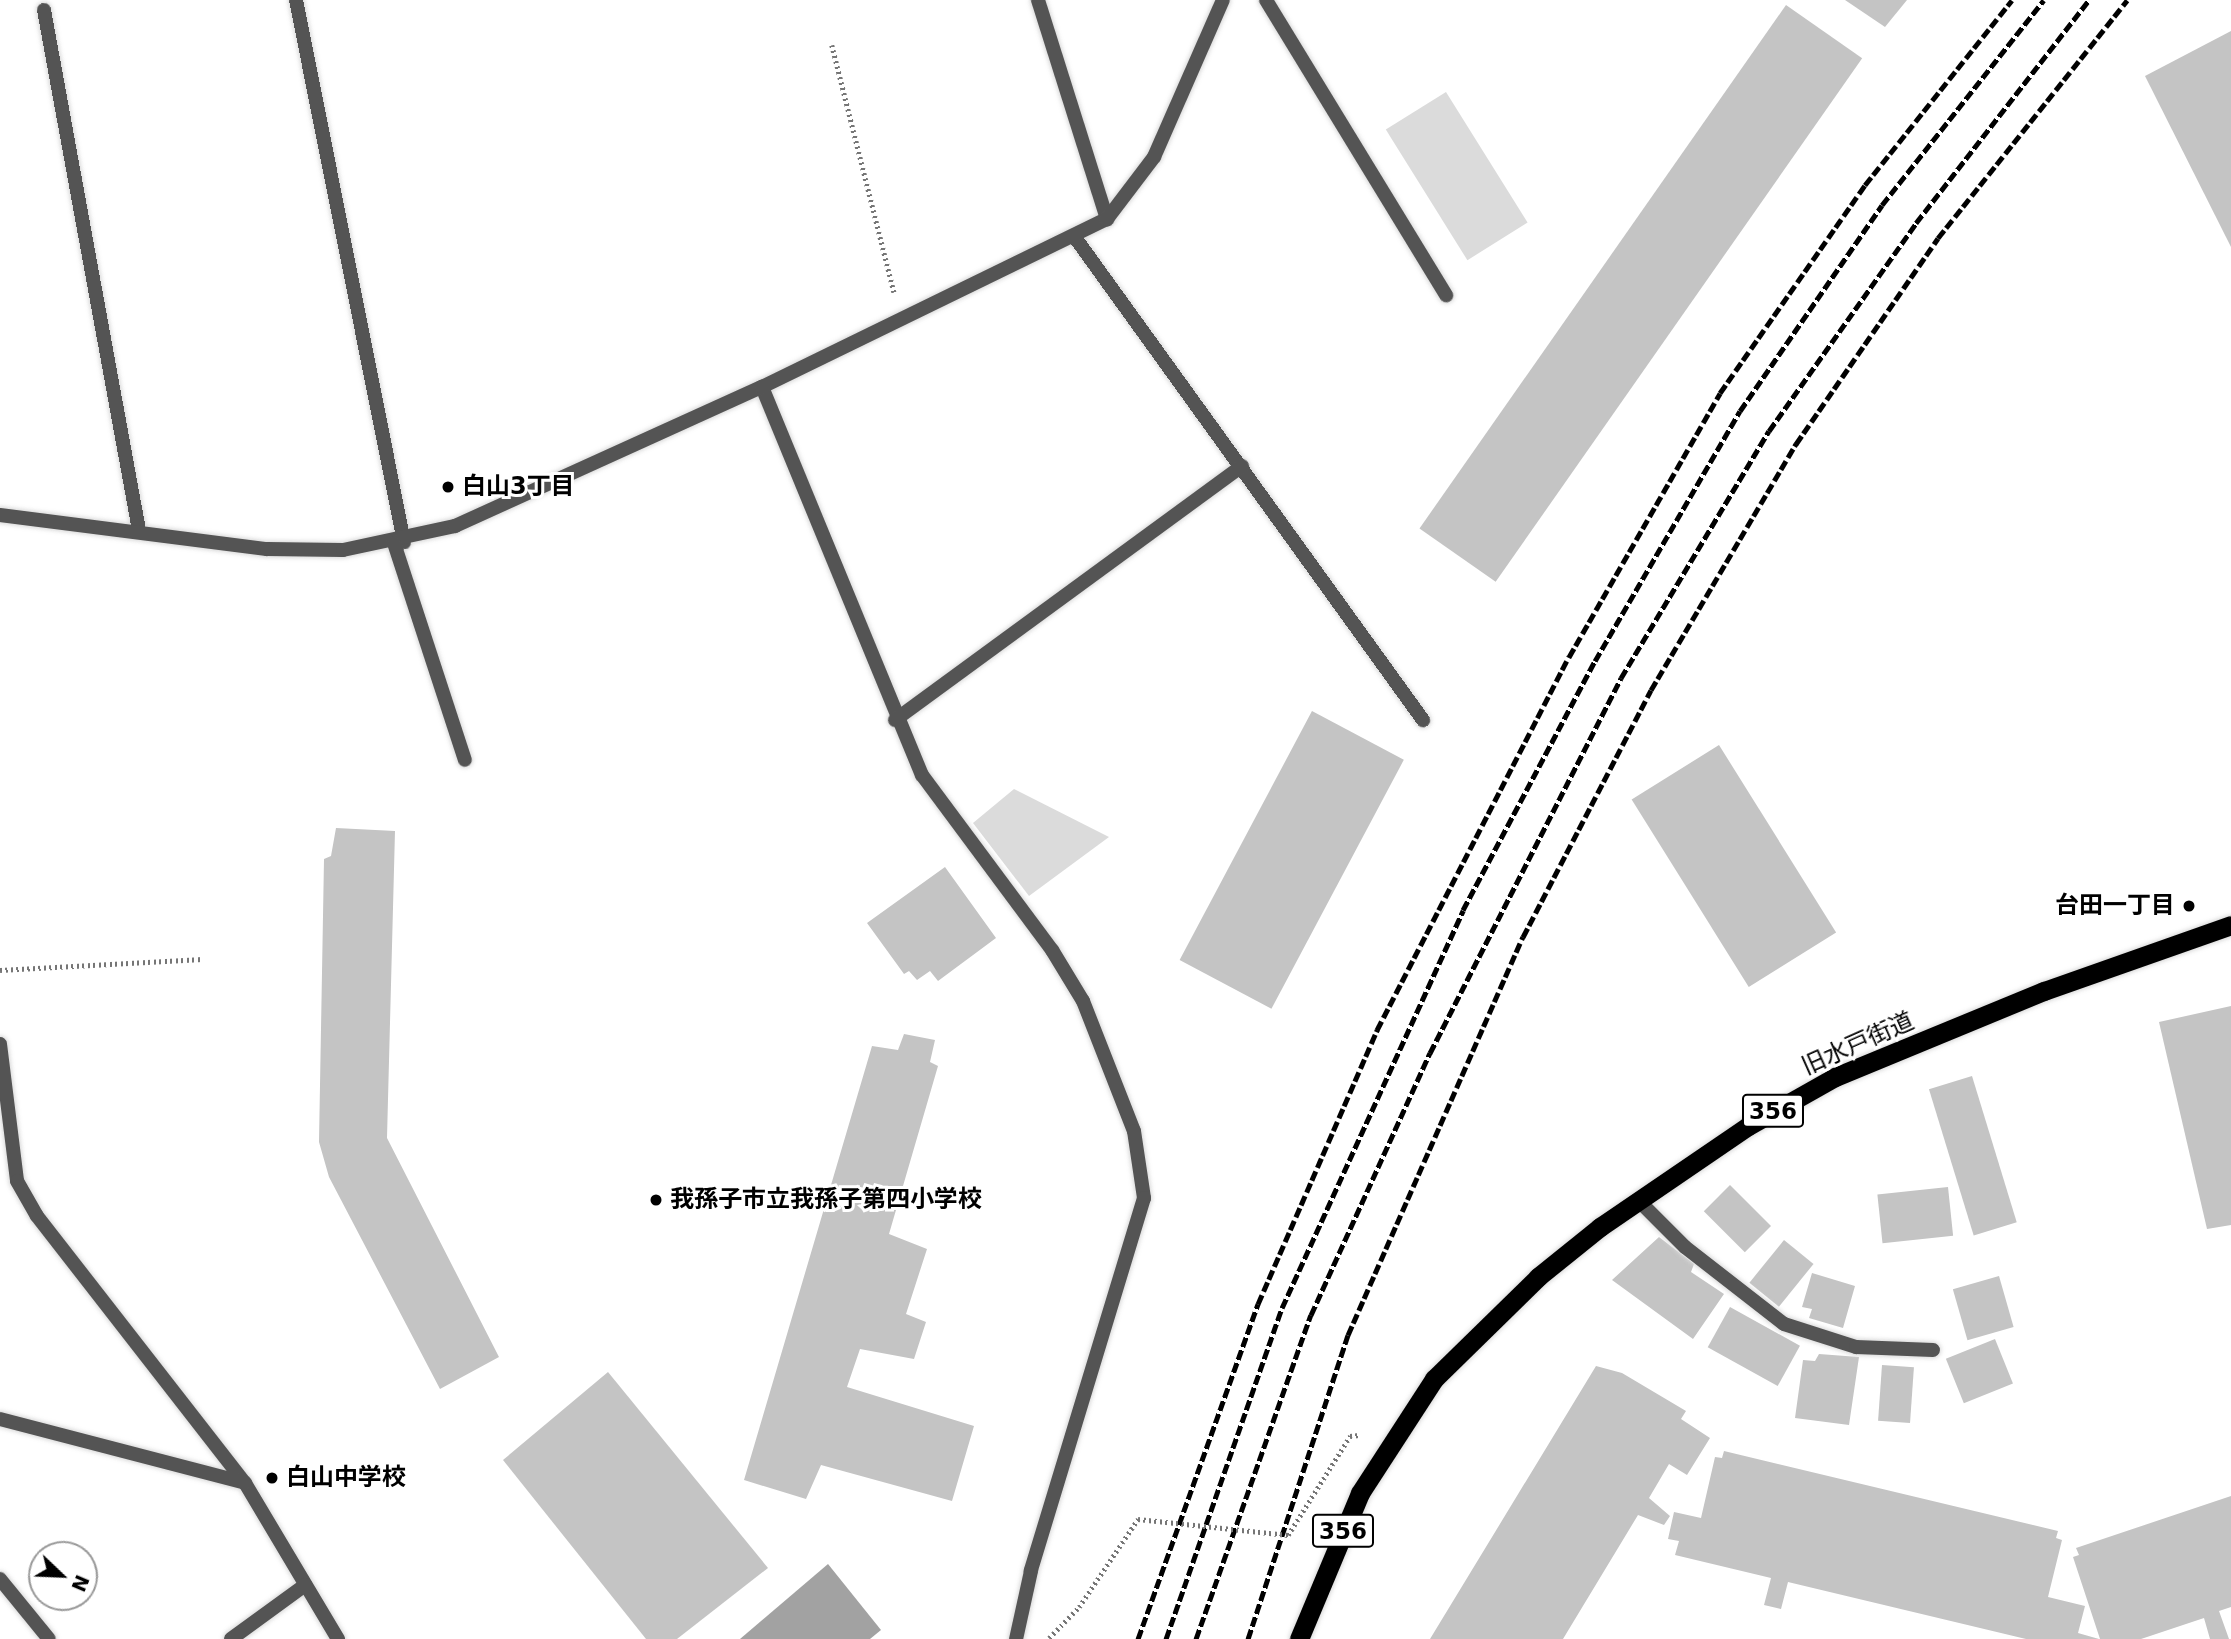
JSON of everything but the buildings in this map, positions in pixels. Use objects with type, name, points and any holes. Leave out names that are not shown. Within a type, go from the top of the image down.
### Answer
[{"type":"highway","name":"旧水戸街道","points":[[1299,1639],[1360,1493],[1398,1429],[1434,1379],[1486,1324],[1538,1277],[1639,1201],[1748,1126],[1835,1077],[2044,991],[2231,925]]},
{"type":"street","points":[[296,0],[399,542],[465,760]]},
{"type":"street","points":[[1038,0],[1107,219]]},
{"type":"street","points":[[0,515],[139,530],[267,548],[343,550],[399,542],[455,526],[762,387],[1107,219],[1154,157],[1223,0]]},
{"type":"street","points":[[1266,0],[1446,295]]},
{"type":"street","points":[[44,10],[139,530]]},
{"type":"street","points":[[1074,236],[1423,720]]},
{"type":"street","points":[[762,387],[895,720],[922,775],[1052,950],[1083,1001],[1134,1131],[1144,1198],[1031,1571],[1016,1639]]},
{"type":"street","points":[[895,720],[1242,466]]},
{"type":"street","points":[[0,1044],[17,1181],[37,1216],[245,1483],[338,1639]]},
{"type":"street","points":[[1639,1201],[1685,1247],[1784,1324],[1856,1347],[1933,1350]]},
{"type":"street","points":[[0,1419],[245,1483]]},
{"type":"street","points":[[0,1579],[49,1639]]},
{"type":"street","points":[[231,1639],[305,1585]]},
{"type":"path","points":[[832,45],[901,320]]},
{"type":"path","points":[[0,970],[203,959]]},
{"type":"path","points":[[1048,1639],[1079,1607],[1138,1519],[1288,1535]]},
{"type":"shaded area","points":[[1446,92],[1528,223],[1467,260],[1386,130]]},
{"type":"shaded area","points":[[1014,789],[1109,837],[1029,896],[973,823]]},
{"type":"shaded area","points":[[828,1564],[881,1630],[870,1639],[740,1639]]},
{"type":"railway","points":[[1138,1639],[1258,1304],[1377,1030],[1569,657],[1720,393],[1865,185],[2012,0]]},
{"type":"railway","points":[[1166,1639],[1282,1308],[1463,910],[1595,661],[1740,411],[1882,205],[2044,0]]},
{"type":"railway","points":[[1196,1639],[1311,1315],[1430,1053],[1621,678],[1769,431],[1916,223],[2089,0]]},
{"type":"railway","points":[[1248,1639],[1348,1335],[1523,937],[1651,690],[1796,444],[1938,238],[2127,0]]},
{"type":"place","name":"白山3丁目","points":[[448,487]]},
{"type":"place","name":"台田一丁目","points":[[2189,906]]},
{"type":"place","name":"我孫子市立我孫子第四小学校","points":[[656,1200]]},
{"type":"place","name":"白山中学校","points":[[272,1478]]}]
